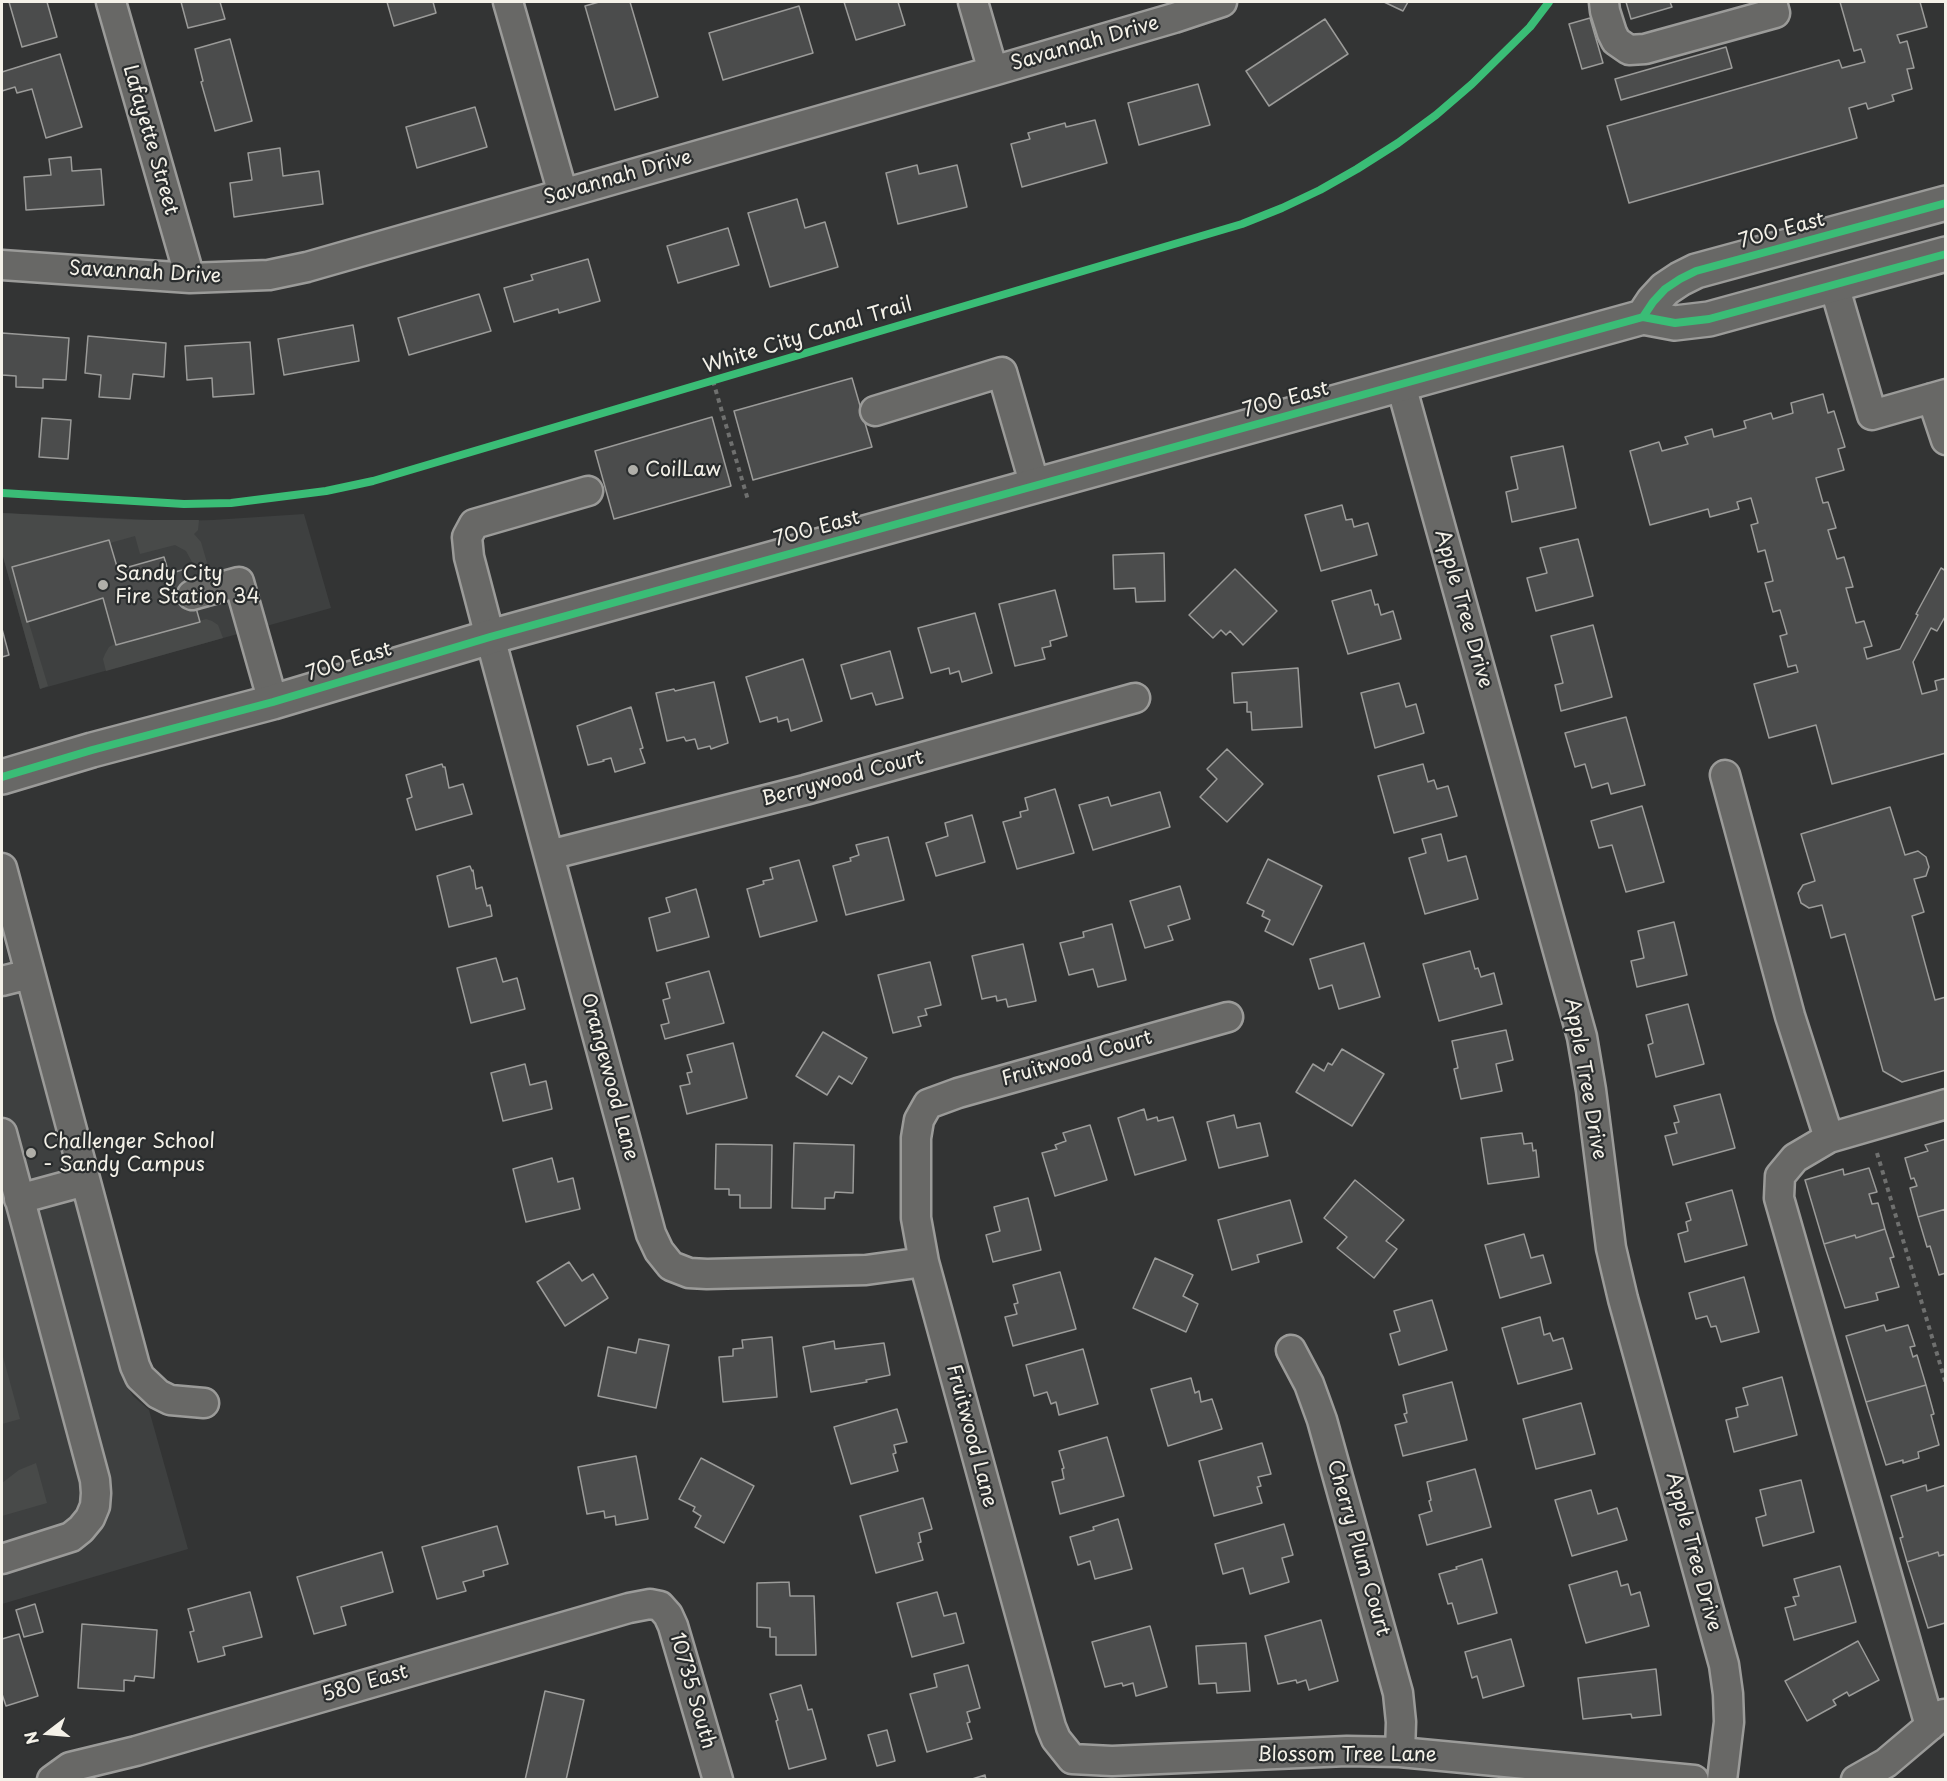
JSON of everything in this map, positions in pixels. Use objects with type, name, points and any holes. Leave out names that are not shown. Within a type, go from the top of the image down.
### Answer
[{"type":"main road","name":"700 East","points":[[1643,317],[1665,289],[1696,272],[1946,203]]},
{"type":"main road","name":"700 East","points":[[2,777],[92,750],[273,702],[490,637],[1643,317],[1675,323],[1709,319],[1946,254]]},
{"type":"street","name":"Lafayette Street","points":[[111,2],[190,279]]},
{"type":"street","points":[[508,2],[563,194]]},
{"type":"street","points":[[973,2],[993,71]]},
{"type":"street","name":"Savannah Drive","points":[[2,265],[190,279],[268,275],[307,267],[993,71],[1222,2]]},
{"type":"street","points":[[1604,2],[1616,40],[1629,50],[1637,50],[1775,13],[1772,2]]},
{"type":"street","points":[[1834,285],[1872,415],[1939,396],[1946,440]]},
{"type":"street","points":[[875,411],[1002,372],[1035,486]]},
{"type":"street","name":"Apple Tree Drive","points":[[1401,385],[1582,1037],[1611,1248],[1724,1665],[1729,1722],[1722,1779]]},
{"type":"street","name":"Orangewood Lane","points":[[588,491],[474,524],[467,537],[469,557],[490,637],[651,1234],[659,1251],[671,1266],[689,1273],[707,1275],[866,1270],[924,1262]]},
{"type":"street","points":[[192,596],[239,582],[273,702]]},
{"type":"street","name":"Berrywood Court","points":[[549,855],[805,790],[1135,698]]},
{"type":"street","points":[[1725,775],[1790,1016],[1828,1138]]},
{"type":"street","points":[[2,868],[131,1355],[140,1377],[158,1394],[170,1400],[204,1403]]},
{"type":"street","points":[[2,981],[30,974]]},
{"type":"street","name":"Fruitwood Court","points":[[928,1104],[958,1093],[1228,1017]]},
{"type":"street","name":"Fruitwood Lane","points":[[928,1104],[919,1120],[916,1137],[916,1218],[924,1262],[1052,1727],[1060,1745],[1072,1759]]},
{"type":"street","points":[[1856,1779],[1886,1763],[1938,1719],[1779,1198],[1780,1176],[1795,1158],[1828,1138],[1946,1104]]},
{"type":"street","points":[[2,1133],[95,1480],[96,1493],[95,1506],[90,1518],[71,1537],[2,1559]]},
{"type":"street","points":[[19,1199],[85,1181]]},
{"type":"street","name":"Cherry Plum Court","points":[[1291,1350],[1309,1384],[1322,1420],[1398,1693],[1401,1722],[1400,1752]]},
{"type":"street","name":"580 East","points":[[61,1773],[629,1608],[650,1604],[660,1606]]},
{"type":"street","name":"10735 South","points":[[660,1606],[668,1615],[678,1638],[718,1779]]},
{"type":"street","name":"Blossom Tree Lane","points":[[1072,1759],[1112,1761],[1347,1751],[1400,1752],[1694,1779]]},
{"type":"path","points":[[712,381],[748,500]]},
{"type":"path","points":[[1876,1150],[1946,1384]]},
{"type":"shaded area","points":[[2,513],[175,521],[304,514],[331,608],[40,689],[2,553]]},
{"type":"shaded area","points":[[2,513],[136,520],[199,520],[198,530],[194,534],[201,542],[208,566],[196,569],[186,551],[175,545],[140,554],[135,536],[110,543],[108,540],[12,567],[48,686],[40,689],[2,553]]},
{"type":"shaded area","points":[[206,619],[218,625],[223,638],[106,671],[103,659],[109,647],[116,643],[117,645]]},
{"type":"shaded area","name":"Challenger School - Sandy Campus","points":[[2,934],[121,1371],[133,1396],[149,1410],[188,1549],[2,1604]]},
{"type":"shaded area","points":[[2,1353],[20,1419],[2,1424]]},
{"type":"shaded area","points":[[36,1463],[47,1503],[2,1516],[2,1483],[19,1470]]},
{"type":"building","points":[[9,2],[47,2],[57,37],[22,47]]},
{"type":"building","points":[[181,2],[220,2],[225,19],[188,28]]},
{"type":"building","points":[[387,2],[433,2],[436,13],[394,26]]},
{"type":"building","points":[[599,2],[630,2],[658,97],[615,110],[585,6]]},
{"type":"building","points":[[844,2],[898,2],[905,25],[856,40]]},
{"type":"building","points":[[1384,2],[1408,2],[1403,11]]},
{"type":"building","points":[[1626,2],[1670,2],[1672,7],[1631,19]]},
{"type":"building","points":[[1840,2],[1920,2],[1927,27],[1897,35],[1900,43],[1907,41],[1914,68],[1907,69],[1912,89],[1892,95],[1894,101],[1868,109],[1866,103],[1849,108],[1857,138],[1629,203],[1607,126],[1839,60],[1842,68],[1865,62],[1861,49],[1854,51]]},
{"type":"building","points":[[799,6],[813,53],[723,80],[709,33]]},
{"type":"building","points":[[1590,18],[1603,63],[1582,69],[1569,24]]},
{"type":"building","points":[[1325,19],[1348,54],[1269,106],[1246,71]]},
{"type":"building","points":[[230,39],[252,121],[215,131],[201,82],[203,81],[195,49]]},
{"type":"building","points":[[1726,47],[1732,68],[1621,100],[1615,79]]},
{"type":"building","points":[[60,54],[82,127],[46,138],[32,89],[17,93],[15,87],[2,91],[2,72]]},
{"type":"building","points":[[1198,84],[1210,125],[1139,145],[1128,103]]},
{"type":"building","points":[[475,107],[487,147],[417,168],[406,127]]},
{"type":"building","points":[[1095,120],[1107,163],[1022,187],[1011,144],[1030,139],[1028,133],[1065,123],[1066,127]]},
{"type":"building","points":[[280,148],[283,176],[319,171],[323,204],[234,217],[230,183],[252,180],[248,153]]},
{"type":"building","points":[[71,157],[72,171],[101,169],[104,205],[26,210],[24,177],[51,175],[49,159]]},
{"type":"building","points":[[917,165],[919,174],[957,165],[967,207],[898,224],[886,173]]},
{"type":"building","points":[[797,199],[805,228],[825,222],[838,267],[770,287],[748,213]]},
{"type":"building","points":[[728,228],[739,265],[678,283],[667,246]]},
{"type":"building","points":[[588,259],[600,301],[559,313],[558,309],[514,322],[504,288],[533,280],[531,275]]},
{"type":"building","points":[[479,294],[491,331],[409,355],[398,318]]},
{"type":"building","points":[[353,325],[359,361],[284,375],[278,339]]},
{"type":"building","points":[[2,333],[69,338],[66,380],[43,379],[43,388],[16,387],[16,376],[2,375]]},
{"type":"building","points":[[88,336],[166,343],[164,377],[133,374],[130,399],[99,397],[101,375],[85,373]]},
{"type":"building","points":[[250,342],[254,394],[213,397],[212,378],[187,380],[185,346]]},
{"type":"building","points":[[852,378],[872,447],[753,480],[734,411]]},
{"type":"building","points":[[1823,394],[1828,413],[1834,411],[1845,447],[1838,449],[1844,470],[1816,478],[1823,503],[1828,502],[1836,528],[1828,530],[1837,559],[1844,557],[1853,587],[1846,588],[1856,623],[1864,621],[1872,646],[1864,648],[1867,659],[1900,649],[1941,568],[1946,571],[1946,615],[1937,631],[1931,628],[1913,662],[1922,694],[1937,690],[1935,681],[1946,678],[1946,753],[1832,784],[1816,725],[1769,738],[1754,684],[1798,672],[1796,665],[1788,667],[1780,636],[1787,634],[1780,610],[1773,612],[1765,583],[1773,581],[1765,550],[1758,552],[1751,525],[1758,523],[1751,498],[1737,502],[1739,509],[1710,517],[1708,509],[1650,525],[1630,451],[1659,442],[1662,451],[1688,444],[1685,437],[1712,429],[1714,437],[1746,428],[1744,421],[1771,413],[1773,419],[1793,413],[1791,403]]},
{"type":"building","points":[[712,417],[731,486],[614,519],[595,451]]},
{"type":"building","points":[[42,418],[71,420],[68,459],[39,457]]},
{"type":"building","points":[[1563,446],[1576,508],[1512,522],[1506,492],[1518,489],[1511,457]]},
{"type":"building","points":[[1342,505],[1346,520],[1352,519],[1354,527],[1368,523],[1377,555],[1321,571],[1305,515]]},
{"type":"building","points":[[1578,539],[1593,596],[1536,611],[1527,578],[1547,573],[1540,548]]},
{"type":"building","name":"Sandy City Fire Station 34","points":[[109,540],[118,570],[164,557],[169,574],[185,569],[200,622],[116,645],[103,598],[27,622],[12,567]]},
{"type":"building","points":[[1164,553],[1165,601],[1136,602],[1135,588],[1114,589],[1113,555]]},
{"type":"building","points":[[1235,569],[1277,611],[1243,645],[1230,631],[1226,635],[1221,630],[1213,638],[1189,615]]},
{"type":"building","points":[[1055,590],[1067,636],[1050,641],[1051,646],[1042,648],[1045,659],[1015,666],[999,604]]},
{"type":"building","points":[[1371,590],[1375,605],[1378,604],[1381,615],[1393,611],[1401,639],[1348,654],[1332,601]]},
{"type":"building","points":[[975,613],[992,673],[962,682],[959,671],[950,674],[949,668],[931,673],[918,628]]},
{"type":"building","points":[[1593,625],[1612,697],[1561,711],[1555,685],[1563,683],[1551,636]]},
{"type":"building","points":[[2,629],[9,655],[2,657]]},
{"type":"building","points":[[890,651],[903,698],[876,705],[872,693],[851,699],[841,665]]},
{"type":"building","points":[[803,659],[822,721],[791,731],[788,719],[778,722],[777,717],[760,722],[746,677]]},
{"type":"building","points":[[1298,668],[1302,727],[1252,730],[1251,712],[1247,712],[1247,702],[1234,703],[1232,673]]},
{"type":"building","points":[[714,682],[728,743],[711,749],[710,746],[698,749],[695,739],[686,741],[684,737],[667,741],[656,693]]},
{"type":"building","points":[[1399,683],[1406,707],[1416,704],[1424,733],[1375,748],[1361,693]]},
{"type":"building","points":[[631,707],[645,763],[615,772],[611,758],[588,765],[577,726]]},
{"type":"building","points":[[1626,717],[1645,785],[1611,794],[1608,783],[1592,788],[1585,764],[1575,767],[1565,733]]},
{"type":"building","points":[[1227,749],[1263,784],[1227,822],[1200,797],[1217,779],[1207,769]]},
{"type":"building","points":[[442,764],[445,767],[449,788],[463,784],[472,814],[416,830],[407,799],[412,797],[406,775]]},
{"type":"building","points":[[1423,764],[1428,782],[1434,780],[1437,789],[1448,786],[1457,816],[1394,833],[1378,776]]},
{"type":"building","points":[[1055,789],[1074,853],[1017,869],[1003,822],[1021,817],[1020,812],[1028,810],[1025,798]]},
{"type":"building","points":[[1160,792],[1170,827],[1093,850],[1079,805],[1108,797],[1111,806]]},
{"type":"building","points":[[1642,806],[1664,882],[1626,892],[1612,845],[1599,848],[1591,821]]},
{"type":"building","points":[[1890,807],[1905,855],[1918,851],[1926,857],[1929,867],[1926,876],[1914,879],[1924,912],[1912,916],[1935,1000],[1946,997],[1946,1070],[1902,1082],[1883,1071],[1845,934],[1831,938],[1822,905],[1809,908],[1801,903],[1798,893],[1803,885],[1815,881],[1801,834]]},
{"type":"building","points":[[972,815],[985,862],[936,876],[926,843],[948,836],[945,823]]},
{"type":"building","points":[[1441,834],[1448,861],[1466,856],[1478,899],[1425,914],[1409,858],[1426,853],[1422,839]]},
{"type":"building","points":[[888,837],[904,900],[846,915],[833,866],[851,861],[850,858],[859,855],[856,845]]},
{"type":"building","points":[[1268,859],[1322,886],[1293,945],[1265,931],[1270,920],[1262,916],[1264,911],[1247,903]]},
{"type":"building","points":[[799,860],[817,921],[760,937],[747,889],[773,879],[770,868]]},
{"type":"building","points":[[470,866],[473,870],[476,889],[482,887],[492,916],[449,927],[437,876]]},
{"type":"building","points":[[1180,886],[1190,919],[1168,926],[1173,940],[1145,948],[1130,901]]},
{"type":"building","points":[[696,889],[709,937],[657,951],[649,918],[670,912],[666,898]]},
{"type":"building","points":[[1674,922],[1687,975],[1637,987],[1631,961],[1644,958],[1638,931]]},
{"type":"building","points":[[1112,924],[1126,980],[1098,987],[1093,969],[1069,975],[1060,943],[1084,937],[1083,932]]},
{"type":"building","points":[[1364,943],[1380,997],[1339,1009],[1332,985],[1319,989],[1310,959]]},
{"type":"building","points":[[1023,944],[1036,1001],[1008,1007],[1006,999],[997,1001],[996,996],[982,999],[972,956]]},
{"type":"building","points":[[1470,951],[1475,969],[1478,968],[1481,977],[1494,973],[1502,1004],[1439,1021],[1423,964]]},
{"type":"building","points":[[496,958],[503,982],[517,978],[525,1009],[471,1023],[457,968]]},
{"type":"building","points":[[930,962],[941,1005],[925,1009],[927,1015],[918,1017],[921,1026],[893,1033],[878,975]]},
{"type":"building","points":[[709,971],[724,1023],[665,1039],[661,1025],[669,1023],[663,1000],[670,998],[666,983]]},
{"type":"building","points":[[1688,1004],[1704,1064],[1656,1077],[1648,1045],[1653,1043],[1646,1015]]},
{"type":"building","points":[[1506,1030],[1513,1060],[1496,1064],[1502,1091],[1461,1099],[1454,1069],[1458,1068],[1452,1041]]},
{"type":"building","points":[[823,1032],[867,1058],[852,1084],[839,1076],[827,1095],[796,1076]]},
{"type":"building","points":[[733,1043],[747,1098],[687,1114],[680,1086],[690,1084],[687,1073],[692,1072],[687,1055]]},
{"type":"building","points":[[1342,1049],[1384,1074],[1352,1126],[1296,1092],[1313,1064],[1324,1071],[1328,1063],[1332,1065]]},
{"type":"building","points":[[525,1064],[530,1085],[546,1081],[552,1109],[503,1121],[491,1073]]},
{"type":"building","points":[[1720,1094],[1735,1148],[1673,1165],[1665,1136],[1677,1133],[1674,1123],[1679,1122],[1674,1106]]},
{"type":"building","points":[[1144,1109],[1147,1120],[1157,1117],[1158,1121],[1173,1117],[1186,1160],[1135,1175],[1118,1118]]},
{"type":"building","points":[[1234,1115],[1237,1128],[1260,1123],[1268,1156],[1219,1168],[1207,1122]]},
{"type":"building","points":[[1090,1125],[1107,1180],[1055,1196],[1042,1153],[1057,1149],[1055,1145],[1066,1141],[1063,1133]]},
{"type":"building","points":[[1522,1133],[1524,1144],[1532,1143],[1533,1151],[1536,1150],[1539,1177],[1488,1184],[1481,1138]]},
{"type":"building","points":[[1946,1139],[1946,1209],[1918,1217],[1910,1188],[1917,1186],[1914,1178],[1911,1179],[1905,1158],[1928,1151],[1925,1145]]},
{"type":"building","points":[[794,1143],[854,1145],[853,1193],[835,1192],[834,1198],[825,1198],[825,1209],[792,1208]]},
{"type":"building","points":[[716,1144],[772,1145],[771,1208],[740,1208],[740,1195],[729,1195],[729,1189],[715,1189]]},
{"type":"building","points":[[552,1158],[558,1182],[573,1178],[580,1209],[526,1222],[513,1169]]},
{"type":"building","points":[[1869,1168],[1877,1192],[1869,1194],[1872,1204],[1878,1203],[1885,1229],[1856,1238],[1855,1235],[1824,1244],[1805,1180],[1843,1169],[1844,1175]]},
{"type":"building","points":[[1355,1180],[1404,1220],[1386,1241],[1397,1249],[1374,1278],[1337,1248],[1347,1237],[1324,1218]]},
{"type":"building","points":[[1732,1190],[1747,1245],[1685,1262],[1678,1234],[1688,1231],[1686,1222],[1691,1220],[1686,1203]]},
{"type":"building","points":[[1028,1198],[1041,1250],[993,1262],[986,1235],[1000,1231],[994,1207]]},
{"type":"building","points":[[1290,1200],[1302,1242],[1257,1255],[1259,1262],[1232,1270],[1218,1220]]},
{"type":"building","points":[[1946,1209],[1946,1273],[1939,1275],[1918,1217]]},
{"type":"building","points":[[1885,1229],[1894,1257],[1890,1258],[1899,1287],[1876,1293],[1878,1300],[1845,1308],[1824,1244],[1855,1235],[1856,1238]]},
{"type":"building","points":[[1524,1234],[1531,1258],[1543,1255],[1551,1283],[1500,1298],[1485,1245]]},
{"type":"building","points":[[1155,1258],[1193,1275],[1183,1296],[1198,1304],[1186,1332],[1133,1308]]},
{"type":"building","points":[[569,1262],[582,1281],[593,1274],[608,1298],[565,1326],[537,1282]]},
{"type":"building","points":[[1060,1272],[1076,1329],[1013,1346],[1005,1317],[1017,1314],[1014,1304],[1018,1303],[1013,1285]]},
{"type":"building","points":[[1744,1277],[1759,1332],[1721,1342],[1716,1326],[1711,1327],[1707,1316],[1696,1319],[1689,1293]]},
{"type":"building","points":[[1432,1300],[1447,1350],[1399,1365],[1390,1334],[1400,1331],[1394,1311]]},
{"type":"building","points":[[1540,1317],[1544,1335],[1550,1333],[1553,1341],[1563,1338],[1572,1369],[1518,1384],[1502,1328]]},
{"type":"building","points":[[1884,1325],[1886,1331],[1908,1325],[1915,1346],[1910,1347],[1913,1357],[1917,1355],[1926,1385],[1866,1402],[1846,1336]]},
{"type":"building","points":[[772,1337],[777,1397],[723,1402],[719,1357],[733,1356],[733,1349],[743,1348],[742,1340]]},
{"type":"building","points":[[639,1339],[669,1345],[656,1408],[598,1396],[608,1347],[636,1353]]},
{"type":"building","points":[[834,1341],[835,1349],[884,1343],[890,1375],[866,1380],[867,1382],[811,1392],[803,1347]]},
{"type":"building","points":[[1083,1349],[1098,1404],[1059,1415],[1056,1402],[1051,1404],[1047,1392],[1034,1396],[1026,1365]]},
{"type":"building","points":[[1782,1377],[1797,1435],[1734,1452],[1726,1420],[1738,1417],[1736,1408],[1748,1405],[1743,1388]]},
{"type":"building","points":[[1191,1378],[1195,1393],[1199,1391],[1201,1402],[1212,1399],[1222,1429],[1168,1446],[1151,1389]]},
{"type":"building","points":[[1452,1382],[1467,1440],[1403,1456],[1395,1425],[1407,1422],[1403,1395]]},
{"type":"building","points":[[1926,1385],[1939,1445],[1918,1452],[1919,1458],[1886,1465],[1866,1402]]},
{"type":"building","points":[[1581,1403],[1595,1454],[1536,1469],[1523,1419]]},
{"type":"building","points":[[897,1409],[907,1442],[894,1445],[896,1453],[893,1454],[898,1471],[851,1484],[834,1427]]},
{"type":"building","points":[[1107,1437],[1124,1496],[1060,1514],[1052,1482],[1064,1479],[1062,1469],[1064,1468],[1059,1451]]},
{"type":"building","points":[[1262,1443],[1271,1474],[1258,1477],[1261,1486],[1257,1487],[1262,1503],[1214,1516],[1199,1461]]},
{"type":"building","points":[[636,1456],[648,1519],[616,1525],[615,1516],[605,1518],[604,1511],[587,1514],[578,1467]]},
{"type":"building","points":[[701,1458],[754,1486],[724,1543],[695,1527],[701,1516],[693,1511],[695,1507],[679,1499]]},
{"type":"building","points":[[1475,1469],[1491,1527],[1427,1545],[1419,1515],[1432,1511],[1427,1482]]},
{"type":"building","points":[[1801,1480],[1814,1532],[1763,1546],[1756,1518],[1766,1515],[1760,1490]]},
{"type":"building","points":[[1926,1485],[1927,1491],[1946,1485],[1946,1554],[1939,1556],[1938,1552],[1907,1562],[1900,1538],[1903,1537],[1891,1496]]},
{"type":"building","points":[[1591,1490],[1598,1514],[1617,1508],[1627,1540],[1572,1556],[1555,1500]]},
{"type":"building","points":[[923,1498],[932,1529],[919,1533],[921,1542],[918,1543],[923,1560],[876,1573],[860,1516]]},
{"type":"building","points":[[1118,1519],[1132,1569],[1095,1579],[1090,1561],[1078,1565],[1070,1537],[1094,1530],[1093,1527]]},
{"type":"building","points":[[1284,1524],[1293,1555],[1282,1558],[1289,1582],[1250,1594],[1243,1568],[1223,1574],[1215,1544]]},
{"type":"building","points":[[497,1526],[508,1564],[483,1571],[484,1576],[463,1582],[466,1591],[437,1599],[422,1547]]},
{"type":"building","points":[[382,1552],[393,1592],[341,1607],[346,1625],[314,1634],[297,1577]]},
{"type":"building","points":[[1938,1552],[1939,1556],[1946,1554],[1946,1625],[1945,1623],[1928,1628],[1907,1562]]},
{"type":"building","points":[[1482,1559],[1497,1613],[1458,1624],[1452,1603],[1448,1604],[1439,1574]]},
{"type":"building","points":[[1840,1566],[1856,1622],[1794,1640],[1785,1608],[1796,1605],[1793,1597],[1799,1596],[1794,1579]]},
{"type":"building","points":[[1617,1571],[1621,1586],[1628,1584],[1631,1595],[1640,1592],[1649,1626],[1586,1643],[1569,1585]]},
{"type":"building","points":[[789,1582],[790,1596],[814,1596],[816,1655],[776,1655],[776,1637],[770,1637],[770,1628],[757,1627],[757,1583]]},
{"type":"building","points":[[250,1592],[262,1637],[223,1647],[225,1655],[198,1662],[190,1632],[194,1631],[188,1609]]},
{"type":"building","points":[[937,1592],[944,1616],[956,1613],[964,1643],[912,1657],[897,1603]]},
{"type":"building","points":[[35,1604],[43,1632],[24,1637],[16,1610]]},
{"type":"building","points":[[1321,1620],[1338,1681],[1309,1690],[1306,1680],[1278,1684],[1265,1636]]},
{"type":"building","points":[[82,1624],[157,1630],[154,1678],[135,1676],[134,1681],[124,1680],[124,1691],[78,1688]]},
{"type":"building","points":[[1150,1626],[1167,1687],[1136,1696],[1133,1683],[1105,1687],[1092,1642]]},
{"type":"building","points":[[19,1634],[38,1696],[6,1706],[2,1694],[2,1639]]},
{"type":"building","points":[[1511,1639],[1524,1686],[1483,1698],[1477,1676],[1472,1678],[1465,1652]]},
{"type":"building","points":[[1858,1641],[1879,1680],[1849,1696],[1847,1692],[1833,1700],[1836,1705],[1807,1721],[1785,1681]]},
{"type":"building","points":[[1246,1643],[1250,1691],[1217,1693],[1216,1683],[1199,1684],[1196,1646]]},
{"type":"building","points":[[968,1665],[980,1708],[967,1712],[970,1722],[967,1723],[972,1739],[927,1752],[910,1694],[937,1687],[934,1674]]},
{"type":"building","points":[[1656,1669],[1661,1715],[1632,1718],[1631,1714],[1583,1719],[1578,1678]]},
{"type":"building","points":[[801,1685],[808,1710],[812,1709],[826,1759],[789,1769],[770,1694]]},
{"type":"building","points":[[545,1691],[584,1700],[566,1780],[525,1780]]},
{"type":"building","points":[[887,1730],[895,1761],[877,1766],[868,1735]]},
{"type":"building","points":[[985,1775],[986,1780],[969,1780]]},
{"type":"cycle path","name":"White City Canal Trail","points":[[2,493],[184,504],[231,503],[326,491],[373,481],[1242,224],[1320,190],[1398,143],[1472,84],[1530,27],[1549,2]]},
{"type":"cycle path","points":[[1643,317],[1665,289],[1696,271],[1946,203]]},
{"type":"cycle path","points":[[2,777],[92,750],[273,702],[490,637],[1643,317],[1675,323],[1709,319],[1946,254]]},
{"type":"place","name":"CoilLaw","points":[[633,470]]},
{"type":"place","name":"Sandy City Fire Station 34","points":[[103,585]]},
{"type":"place","name":"Challenger School - Sandy Campus","points":[[31,1153]]}]
